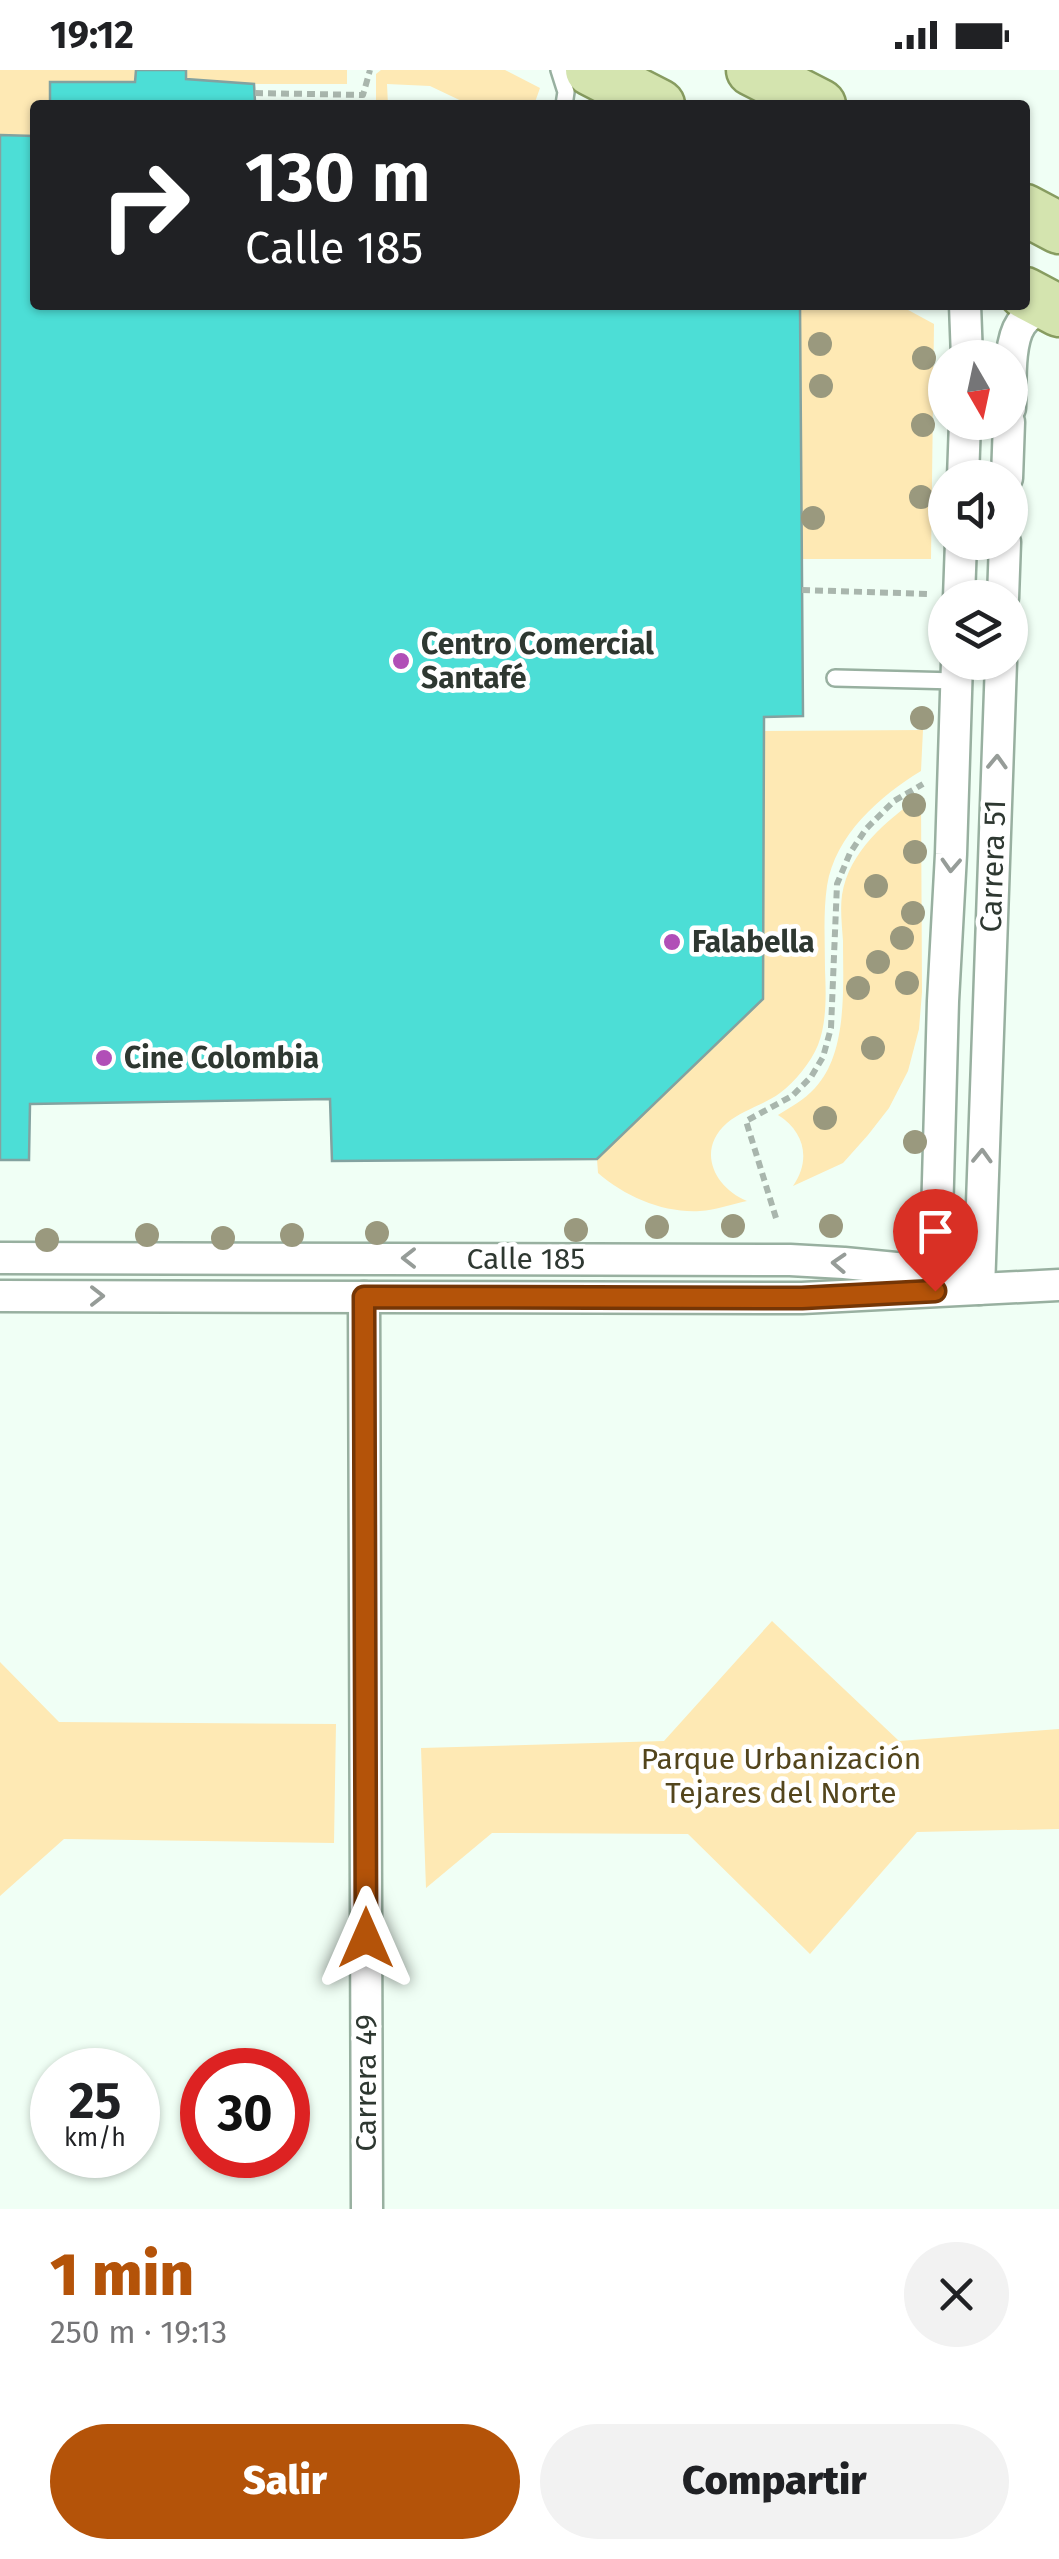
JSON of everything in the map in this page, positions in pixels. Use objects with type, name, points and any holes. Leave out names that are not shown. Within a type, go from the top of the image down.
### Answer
[{"type":"main road","points":[[591,70],[648,100]]},
{"type":"main road","points":[[752,70],[810,100]]},
{"type":"main road","points":[[1030,213],[1059,228]]},
{"type":"street","points":[[1014,340],[1021,324],[1048,304]]},
{"type":"street","points":[[966,310],[966,340]]},
{"type":"street","name":"Carrera 51","points":[[935,1281],[957,680]]},
{"type":"street","name":"Carrera 51","points":[[979,1282],[1000,680]]},
{"type":"street","points":[[942,1061],[954,1068],[985,1069]]},
{"type":"street","name":"Calle 185","points":[[0,1258],[790,1260],[935,1281],[1055,1285]]},
{"type":"street","name":"Calle 185","points":[[0,1296],[802,1298],[935,1281]]},
{"type":"street","name":"Carrera 49","points":[[364,1297],[367,2209]]},
{"type":"lane","points":[[559,70],[565,100]]},
{"type":"lane","points":[[835,678],[928,673]]},
{"type":"path","points":[[254,93],[363,95],[370,70]]},
{"type":"path","points":[[802,590],[928,595]]},
{"type":"path","points":[[776,1218],[746,1120],[792,1096],[811,1078],[823,1057],[831,1028],[837,884],[850,852],[866,829],[894,801],[929,781]]},
{"type":"green space","points":[[0,70],[136,70],[135,82],[50,82],[50,100],[30,100],[30,136],[0,135]]},
{"type":"green space","points":[[186,70],[347,70],[347,84],[186,79]]},
{"type":"green space","points":[[381,70],[505,70],[540,88],[536,100],[459,100],[430,86],[387,84],[388,100],[376,100],[376,74]]},
{"type":"green space","points":[[800,310],[908,310],[934,324],[934,340],[928,340],[928,440],[933,440],[932,460],[928,460],[928,559],[802,559]]},
{"type":"green space","points":[[923,730],[921,771],[890,792],[862,819],[839,850],[832,867],[825,907],[826,998],[815,1051],[786,1088],[727,1123],[712,1145],[713,1167],[718,1177],[735,1195],[747,1201],[686,1211],[646,1202],[609,1182],[598,1173],[597,1159],[764,731]]},
{"type":"green space","points":[[921,796],[922,992],[919,1029],[908,1071],[889,1108],[843,1163],[793,1186],[802,1166],[802,1147],[794,1130],[778,1115],[815,1088],[833,1057],[843,998],[841,906],[846,879],[871,838]]},
{"type":"green space","name":"Parque Urbanización Tejares del Norte","points":[[772,1621],[899,1741],[1059,1729],[1059,1829],[917,1832],[810,1954],[688,1834],[492,1833],[426,1888],[421,1748],[664,1741]]},
{"type":"green space","points":[[0,1662],[59,1722],[336,1724],[334,1843],[64,1839],[0,1896]]},
{"type":"building","points":[[136,70],[186,70],[186,79],[254,84],[255,100],[50,100],[50,82],[135,82]]},
{"type":"building","name":"Centro Comercial Santafé","points":[[0,135],[30,136],[30,310],[800,310],[803,716],[764,717],[763,999],[597,1159],[332,1161],[330,1099],[30,1104],[29,1160],[0,1160]]},
{"type":"place","name":"Centro Comercial Santafé","points":[[401,661]]},
{"type":"place","name":"Falabella","points":[[672,942]]},
{"type":"place","name":"Cine Colombia","points":[[104,1058]]},
{"type":"route","points":[[366,1938],[364,1297],[802,1298],[935,1291]]}]
